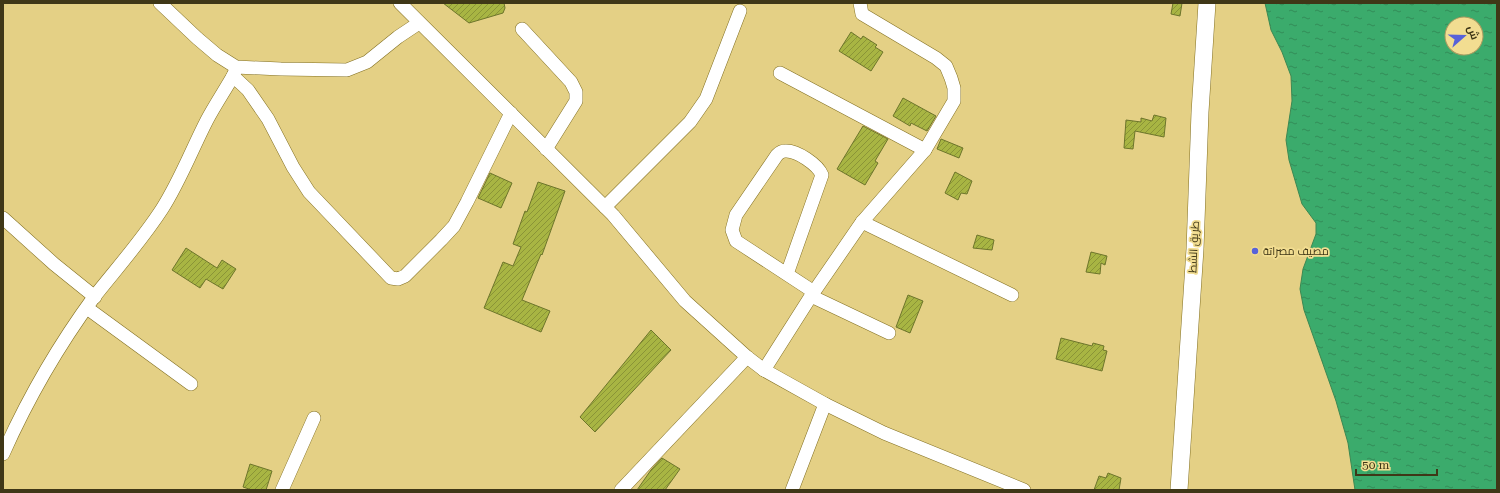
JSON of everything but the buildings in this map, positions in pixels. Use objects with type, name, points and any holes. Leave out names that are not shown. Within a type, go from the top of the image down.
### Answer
[{"type":"main road","name":"طريق الشط","points":[[1179,490],[1195,249],[1200,112],[1207,3]]},
{"type":"street","points":[[160,3],[235,71],[268,119],[293,167],[309,192],[391,278],[398,279],[405,276],[454,226],[511,113]]},
{"type":"street","points":[[400,3],[605,207],[685,301],[747,357],[764,370],[825,404],[884,433],[1024,490]]},
{"type":"street","points":[[764,370],[812,294],[862,222],[925,150],[954,101],[954,88],[946,66],[936,58],[862,14],[860,3]]},
{"type":"street","points":[[605,207],[690,122],[706,99],[740,11]]},
{"type":"street","points":[[235,71],[281,69],[348,70],[367,62],[419,22]]},
{"type":"street","points":[[522,28],[571,82],[576,92],[576,101],[546,149]]},
{"type":"street","points":[[3,454],[15,426],[56,351],[162,208],[180,178],[208,119],[235,71]]},
{"type":"street","points":[[780,73],[925,150]]},
{"type":"street","points":[[787,274],[822,175],[816,165],[793,152],[784,151],[776,155],[736,215],[732,230],[736,240],[787,274],[812,294],[889,333]]},
{"type":"street","points":[[3,218],[54,264],[95,297]]},
{"type":"street","points":[[862,222],[1012,295]]},
{"type":"street","points":[[87,308],[191,384]]},
{"type":"street","points":[[621,490],[747,357]]},
{"type":"street","points":[[792,490],[825,404]]},
{"type":"street","points":[[282,490],[314,418]]},
{"type":"water","points":[[1265,3],[1497,3],[1497,490],[1355,490],[1348,443],[1336,401],[1304,310],[1300,289],[1303,269],[1316,234],[1316,223],[1302,204],[1289,160],[1286,140],[1292,101],[1291,76],[1282,52],[1271,30]]},
{"type":"place","name":"مصيف مصراتة","points":[[1255,251]]}]
